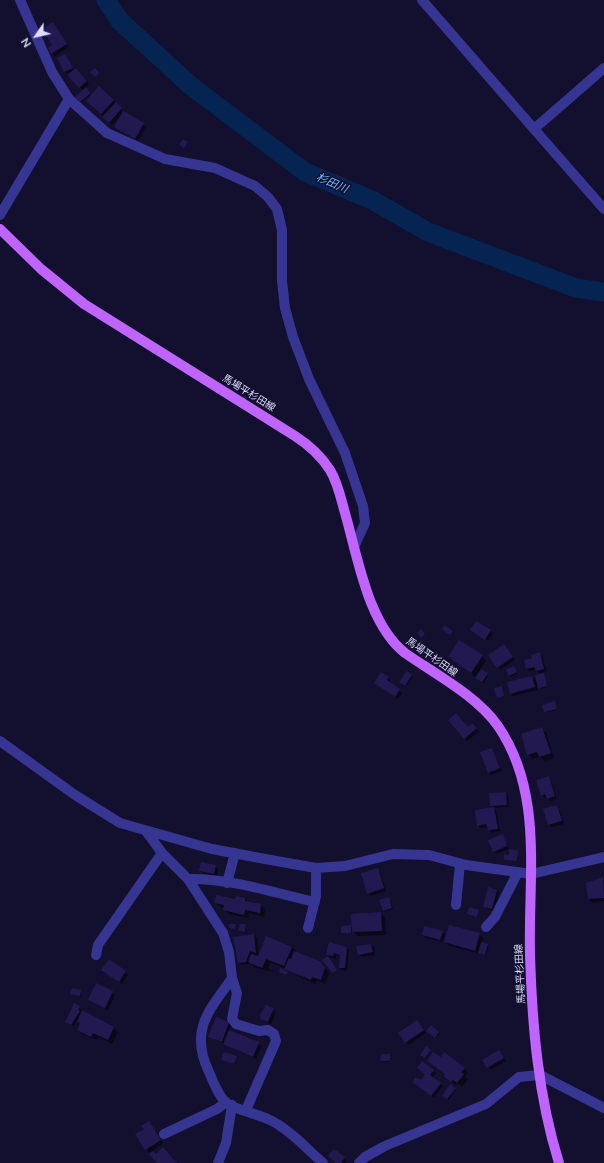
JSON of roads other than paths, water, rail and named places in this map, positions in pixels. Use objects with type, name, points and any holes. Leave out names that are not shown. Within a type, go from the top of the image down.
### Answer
[{"type":"main road","name":"馬場平杉田線","points":[[0,229],[41,268],[84,304],[295,436],[311,449],[334,478],[372,603],[380,623],[391,640],[405,653],[479,705],[497,725],[511,747],[519,767],[529,809],[531,874],[530,954],[540,1075],[544,1107],[559,1163]]},
{"type":"street","points":[[20,0],[52,72],[69,100],[107,133],[165,158],[215,168],[255,186],[268,197],[277,209],[282,230],[282,281],[285,308],[293,337],[309,379],[345,453],[363,506],[365,523],[355,545]]},
{"type":"street","points":[[422,0],[604,210]]},
{"type":"street","points":[[534,128],[604,68]]},
{"type":"street","points":[[0,215],[69,100]]},
{"type":"street","points":[[0,741],[75,795],[120,823],[235,853],[316,868],[345,866],[393,854],[429,854],[460,864],[531,874],[604,857]]},
{"type":"street","points":[[146,831],[162,853],[188,879],[223,933],[229,952],[232,978],[237,993],[232,1019],[236,1024],[259,1031],[268,1030],[276,1038],[246,1110]]},
{"type":"street","points":[[96,955],[98,945],[162,853]]},
{"type":"street","points":[[227,883],[235,853]]},
{"type":"street","points":[[456,905],[460,864]]},
{"type":"street","points":[[308,928],[315,902],[316,868]]},
{"type":"street","points":[[486,927],[495,917],[518,872]]},
{"type":"street","points":[[188,879],[201,879],[227,883],[315,902]]},
{"type":"street","points":[[218,1163],[226,1143],[229,1104],[207,1069],[203,1059],[201,1040],[203,1022],[207,1014],[232,978]]},
{"type":"street","points":[[359,1163],[365,1156],[384,1146],[486,1104],[519,1077],[540,1075],[604,1108]]},
{"type":"street","points":[[164,1134],[229,1104],[269,1119],[323,1163]]},
{"type":"waterway","name":"杉田川","points":[[106,0],[120,21],[191,86],[305,172],[372,200],[428,232],[576,288],[604,292]]}]
